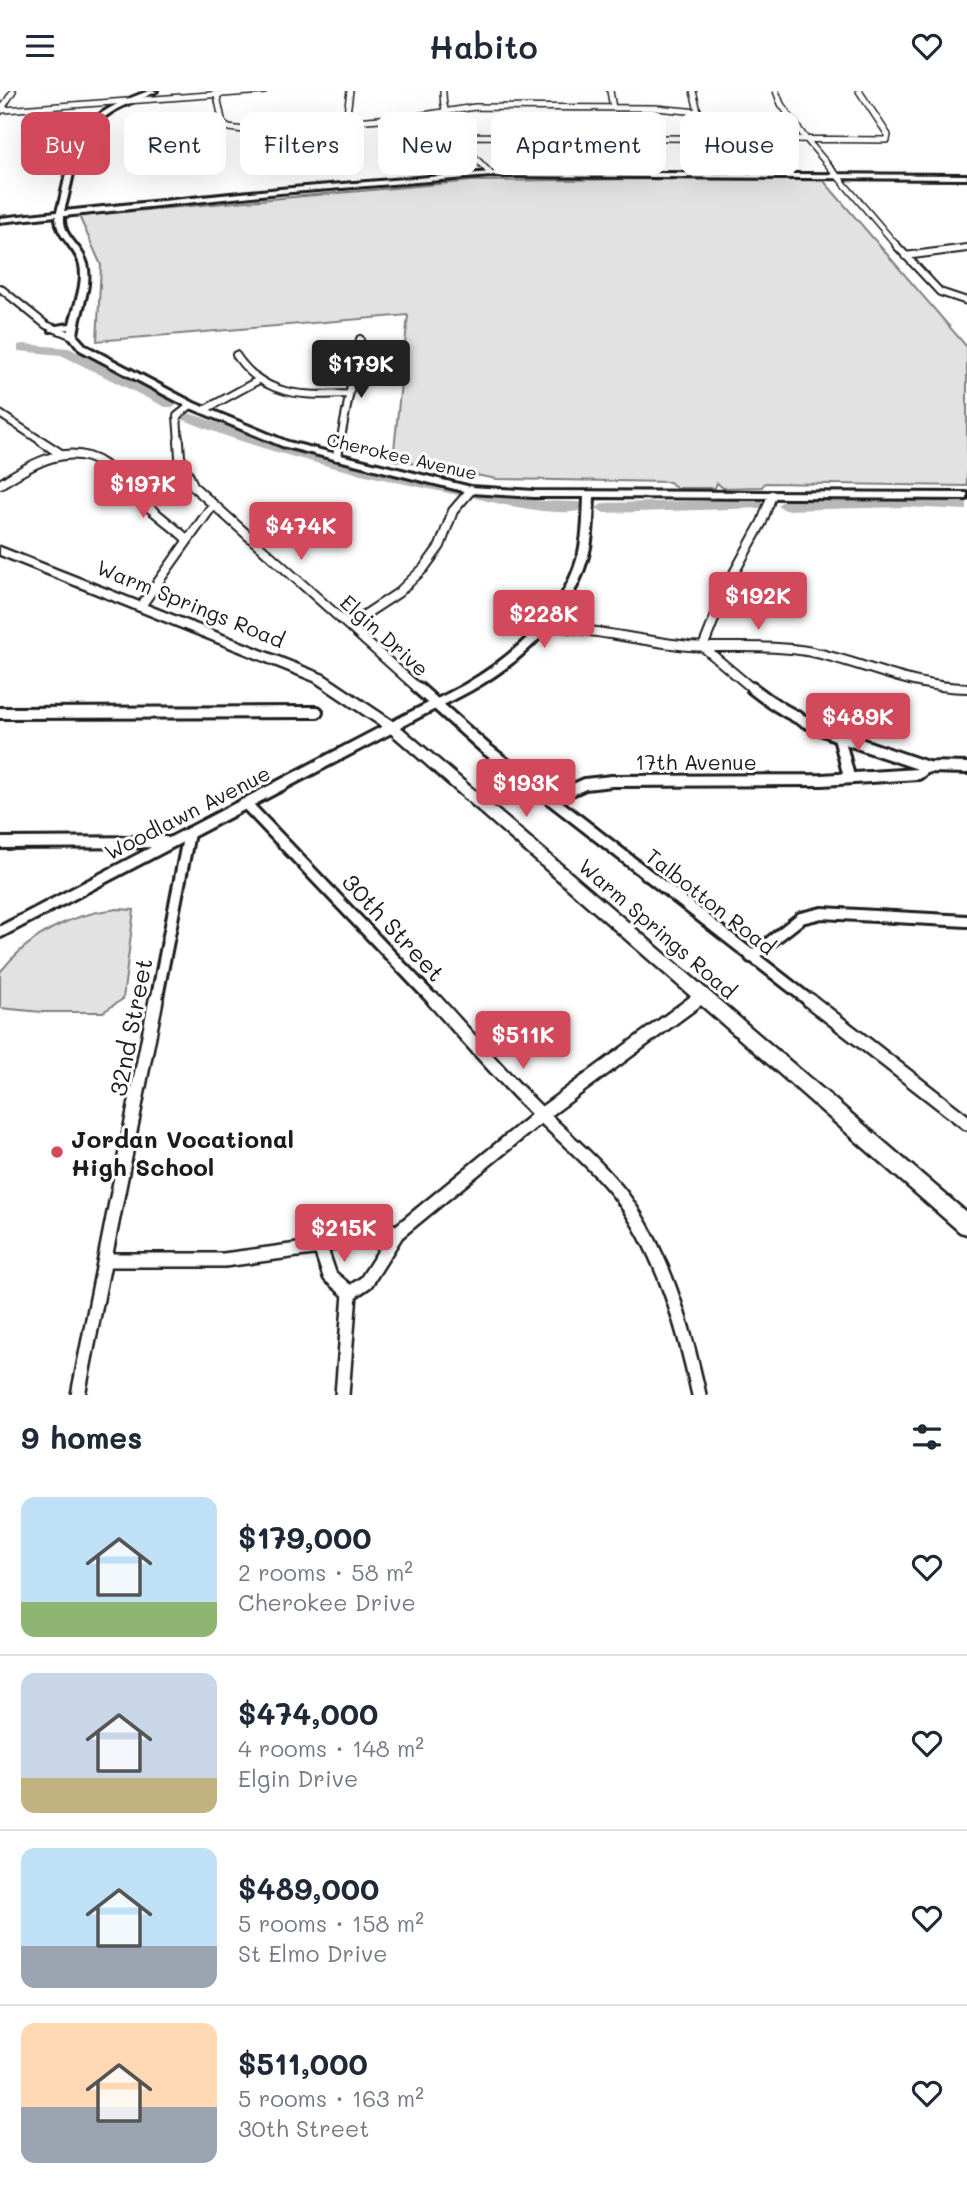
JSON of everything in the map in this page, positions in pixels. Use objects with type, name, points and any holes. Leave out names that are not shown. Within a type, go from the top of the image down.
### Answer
[{"type":"main road","name":"Warm Springs Road","points":[[0,551],[319,678],[391,727],[967,1225]]},
{"type":"street","points":[[2,111],[13,91]]},
{"type":"street","points":[[0,288],[53,329],[74,331],[84,267],[66,240],[60,226],[60,212],[67,195],[78,144],[89,128],[106,113],[154,91]]},
{"type":"street","points":[[2,111],[264,91]]},
{"type":"street","points":[[347,112],[350,91]]},
{"type":"street","points":[[442,111],[443,91]]},
{"type":"street","points":[[610,91],[613,107]]},
{"type":"street","points":[[364,119],[475,107],[613,107],[699,111],[693,91]]},
{"type":"street","points":[[776,91],[781,104],[806,139],[821,153],[836,175],[905,256],[940,292],[967,301]]},
{"type":"street","points":[[799,139],[887,140],[888,135],[859,91]]},
{"type":"street","points":[[217,93],[223,124],[240,129]]},
{"type":"street","points":[[477,136],[680,138]]},
{"type":"street","points":[[477,159],[491,174]]},
{"type":"street","points":[[0,220],[60,212],[491,174]]},
{"type":"street","points":[[666,175],[967,177]]},
{"type":"street","points":[[905,256],[967,248]]},
{"type":"street","name":"Cherokee Avenue","points":[[74,331],[83,348],[191,404],[285,444],[471,490],[589,494],[967,496]]},
{"type":"street","points":[[337,457],[359,338]]},
{"type":"street","points":[[236,355],[257,380],[284,390],[348,394]]},
{"type":"street","points":[[204,410],[257,380]]},
{"type":"street","name":"Elgin Drive","points":[[191,404],[177,416],[180,457],[194,487],[434,704]]},
{"type":"street","points":[[0,414],[61,454]]},
{"type":"street","points":[[0,484],[43,458],[61,454],[86,456],[104,465],[121,484],[188,540]]},
{"type":"street","points":[[349,625],[398,593],[424,568],[440,546],[453,511],[471,490]]},
{"type":"street","points":[[391,727],[476,683],[546,626],[562,604],[578,572],[586,543],[589,494]]},
{"type":"street","points":[[703,647],[728,584],[762,522],[772,495]]},
{"type":"street","points":[[141,606],[213,505]]},
{"type":"street","points":[[562,604],[589,629]]},
{"type":"street","points":[[546,626],[589,629],[703,647],[758,647],[812,652],[897,681],[919,686],[967,688]]},
{"type":"street","points":[[703,647],[744,683],[782,710],[839,737],[927,767]]},
{"type":"street","name":"Talbotton Road","points":[[434,704],[485,748],[967,1123]]},
{"type":"street","points":[[0,713],[317,712]]},
{"type":"street","name":"Woodlawn Avenue","points":[[0,932],[169,842],[247,805],[391,727]]},
{"type":"street","points":[[839,737],[849,777]]},
{"type":"street","name":"17th Avenue","points":[[551,799],[585,784],[612,781],[822,780],[918,774],[927,767],[967,768]]},
{"type":"street","name":"30th Street","points":[[247,805],[541,1115],[593,1165],[631,1209],[662,1266],[686,1334],[699,1395]]},
{"type":"street","name":"32nd Street","points":[[78,1395],[190,833]]},
{"type":"street","points":[[0,843],[169,842]]},
{"type":"street","points":[[751,957],[801,918],[822,913],[967,921]]},
{"type":"street","points":[[350,1293],[366,1282],[397,1233],[541,1115],[704,995]]},
{"type":"street","points":[[105,1260],[224,1260],[320,1247],[380,1226],[397,1233]]},
{"type":"street","points":[[320,1247],[330,1276],[350,1293]]},
{"type":"street","points":[[342,1395],[350,1293]]},
{"type":"shaded area","points":[[823,180],[967,347],[967,486],[765,483],[762,487],[723,488],[717,483],[715,488],[676,488],[670,482],[497,479],[393,460],[408,315],[97,341],[101,265],[79,216],[472,181]]},
{"type":"shaded area","points":[[117,909],[134,910],[123,999],[103,1012],[42,1012],[0,1008],[0,972],[24,947],[67,921]]},
{"type":"waterway","points":[[23,348],[64,351],[170,404]]},
{"type":"waterway","points":[[189,417],[245,439],[300,456],[415,481]]},
{"type":"waterway","points":[[424,483],[462,491]]},
{"type":"waterway","points":[[480,495],[543,506],[579,507]]},
{"type":"waterway","points":[[785,505],[906,502],[967,505]]},
{"type":"waterway","points":[[604,508],[757,505]]},
{"type":"place","name":"Jordan Vocational High School","points":[[57,1152]]}]
